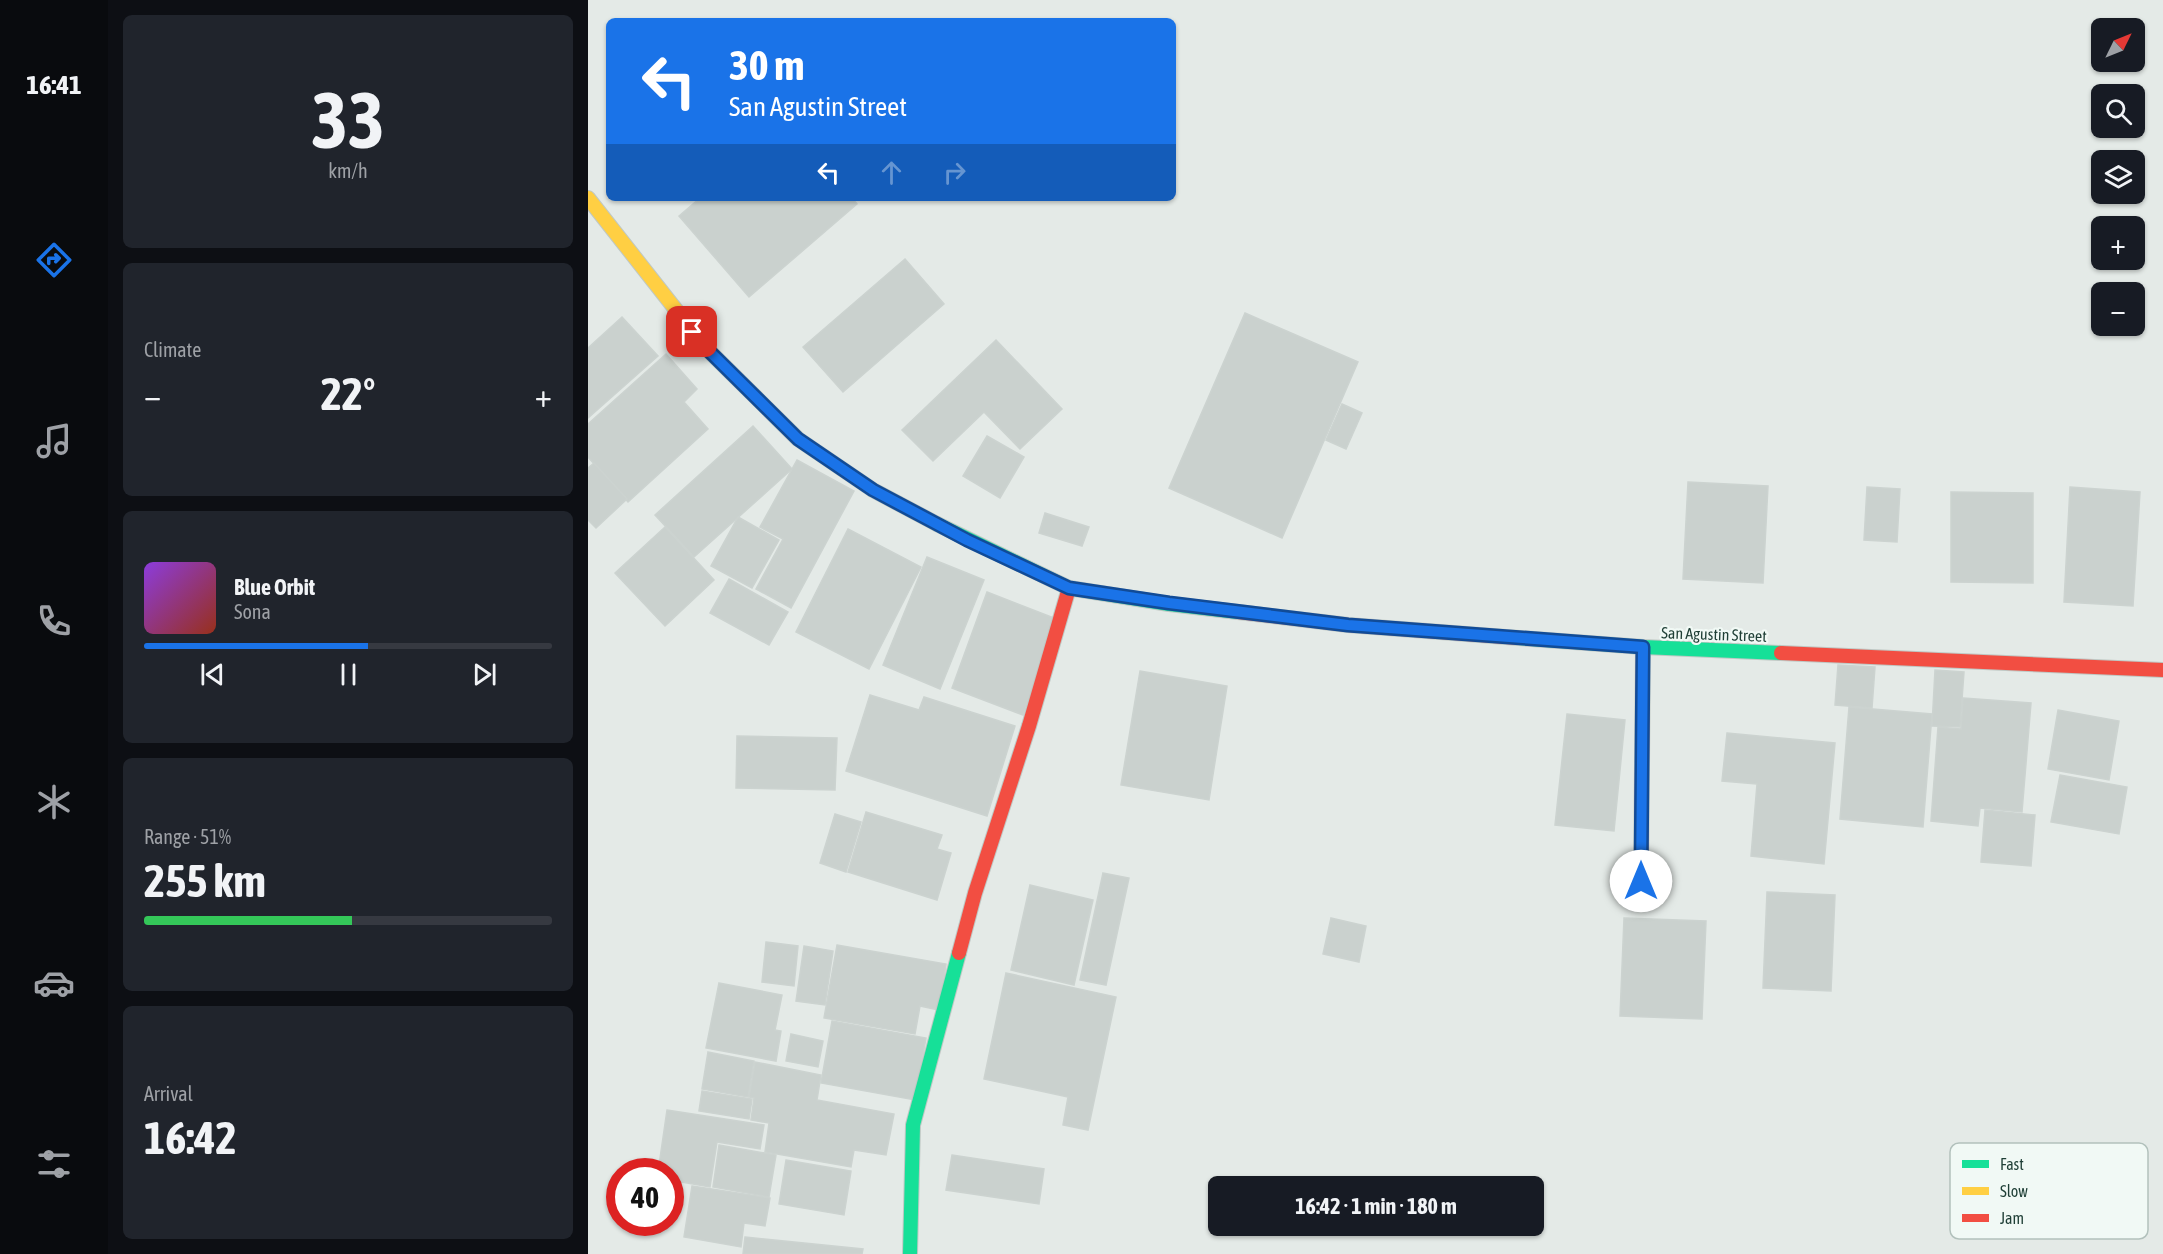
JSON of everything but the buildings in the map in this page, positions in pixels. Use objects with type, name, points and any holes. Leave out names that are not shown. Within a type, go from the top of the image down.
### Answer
[{"type":"street","name":"San Agustin Street","points":[[588,198],[706,348],[798,439],[873,490],[967,540],[1069,588],[1348,625],[1643,647],[2163,670]]},
{"type":"street","points":[[910,1254],[913,1125],[975,893],[1029,726],[1069,588]]},
{"type":"street","points":[[1641,881],[1643,647]]},
{"type":"traffic: fast","points":[[937,524],[1069,588],[1238,612]]},
{"type":"traffic: fast","points":[[1519,638],[1643,647],[1781,653]]},
{"type":"traffic: fast","points":[[910,1254],[913,1125],[959,953]]},
{"type":"traffic: slow","points":[[588,198],[706,348],[798,439],[873,490],[937,524]]},
{"type":"traffic: jam","points":[[959,953],[975,893],[1029,726],[1069,588]]},
{"type":"traffic: jam","points":[[1238,612],[1348,625],[1519,638]]},
{"type":"traffic: jam","points":[[1641,881],[1643,647]]},
{"type":"traffic: jam","points":[[1781,653],[2163,670]]},
{"type":"route","points":[[692,332],[798,439],[873,490],[967,540],[1069,588],[1348,625],[1643,647],[1641,881]]}]
